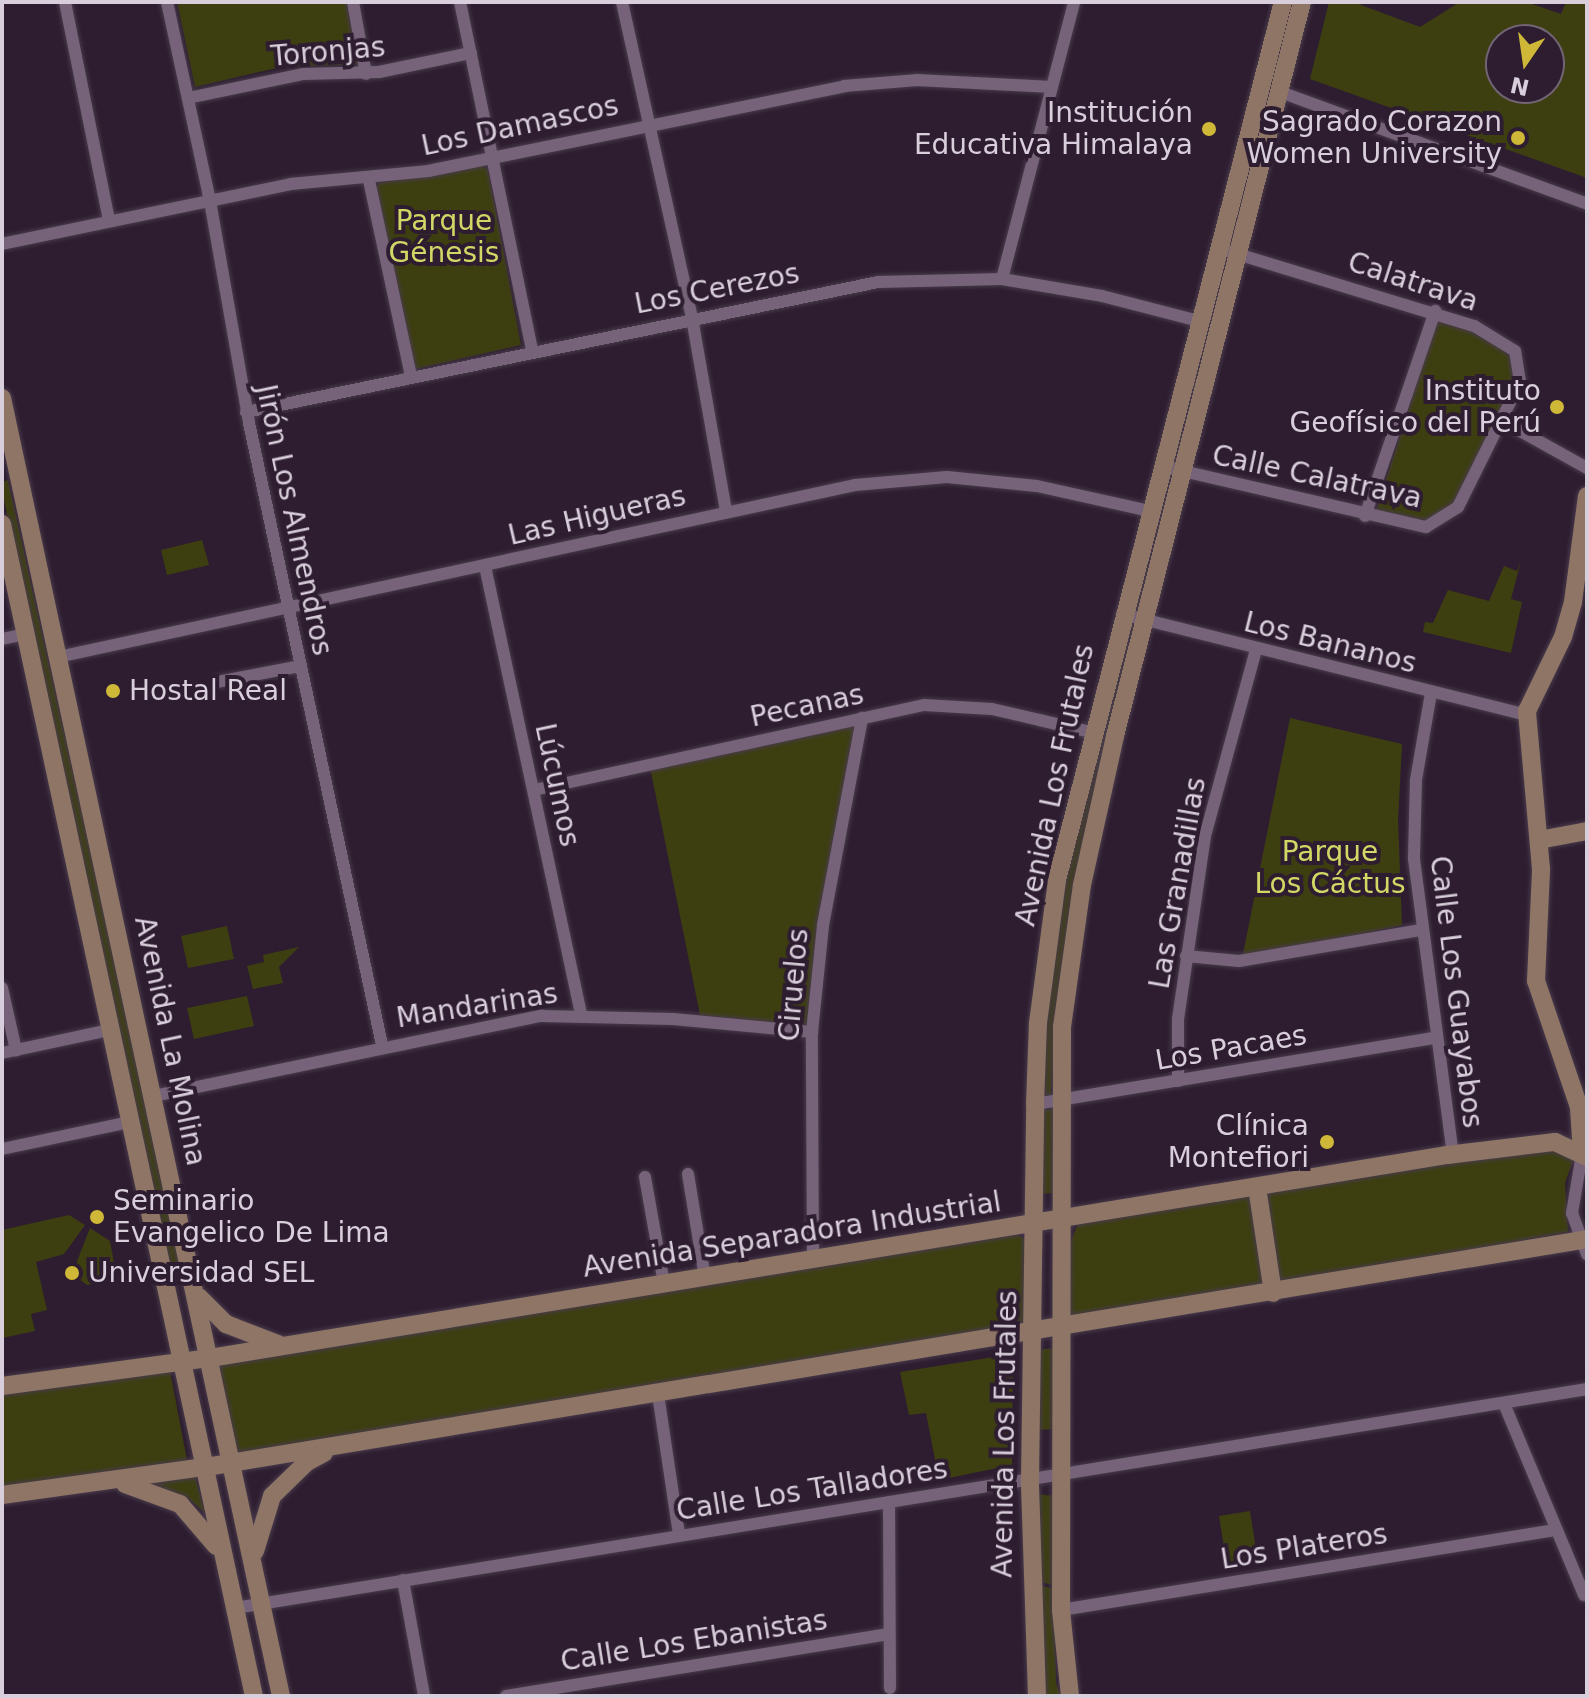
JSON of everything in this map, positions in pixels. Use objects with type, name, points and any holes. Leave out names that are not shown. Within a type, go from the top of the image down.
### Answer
[{"type":"main road","name":"Avenida Los Frutales","points":[[1070,1696],[1064,1680],[1061,1610],[1062,1027],[1082,885],[1181,471],[1283,2]]},
{"type":"main road","name":"Avenida Los Frutales","points":[[1037,1696],[1030,1480],[1035,1104],[1038,1023],[1057,880],[1091,732],[1199,321],[1227,251],[1280,92],[1302,2]]},
{"type":"main road","name":"Avenida La Molina","points":[[2,399],[10,474],[58,657],[281,1696]]},
{"type":"main road","points":[[1585,1146],[1573,1089],[1536,981],[1539,840],[1527,715],[1563,637],[1573,602],[1587,496]]},
{"type":"main road","name":"Avenida La Molina","points":[[3,529],[254,1696]]},
{"type":"main road","points":[[1539,840],[1587,831]]},
{"type":"main road","name":"Avenida Separadora Industrial","points":[[2,1386],[182,1363],[1453,1155],[1555,1142],[1585,1146]]},
{"type":"main road","points":[[1257,1187],[1273,1293]]},
{"type":"main road","points":[[2,1495],[204,1468],[1585,1244]]},
{"type":"main road","points":[[158,1251],[173,1287],[183,1285],[191,1270]]},
{"type":"main road","points":[[197,1295],[244,1335],[284,1345]]},
{"type":"main road","points":[[254,1566],[261,1518],[272,1496],[307,1462],[354,1442]]},
{"type":"main road","points":[[98,1482],[144,1488],[180,1504],[207,1531],[226,1569]]},
{"type":"street","points":[[65,2],[109,220]]},
{"type":"street","name":"Jirón Los Almendros","points":[[167,2],[210,201],[246,412],[382,1045]]},
{"type":"street","points":[[353,2],[366,74]]},
{"type":"street","points":[[460,2],[532,351]]},
{"type":"street","points":[[622,2],[692,318],[726,511]]},
{"type":"street","points":[[1002,279],[1074,2]]},
{"type":"street","name":"Toronjas","points":[[188,98],[303,74],[366,74],[471,53]]},
{"type":"street","name":"Los Damascos","points":[[2,244],[291,184],[369,180],[648,122],[844,86],[918,80],[1051,87]]},
{"type":"street","points":[[1280,92],[1587,204]]},
{"type":"street","points":[[369,180],[411,376]]},
{"type":"street","name":"Calatrava","points":[[1227,251],[1435,311],[1493,335],[1520,359],[1520,382],[1504,422]]},
{"type":"street","name":"Los Cerezos","points":[[246,412],[878,282],[1002,279],[1102,296],[1199,321]]},
{"type":"street","points":[[1365,516],[1435,311]]},
{"type":"street","points":[[1504,422],[1587,468]]},
{"type":"street","name":"Calle Calatrava","points":[[1161,466],[1412,527],[1448,518],[1504,422]]},
{"type":"street","name":"Las Higueras","points":[[58,657],[855,485],[947,477],[1037,486],[1150,511]]},
{"type":"street","name":"Lúcumos","points":[[485,566],[581,1014]]},
{"type":"street","name":"Los Bananos","points":[[1122,614],[1527,715]]},
{"type":"street","points":[[2,639],[26,634]]},
{"type":"street","name":"Las Granadillas","points":[[1178,1081],[1178,1019],[1205,836],[1256,649]]},
{"type":"street","points":[[217,682],[300,666]]},
{"type":"street","name":"Calle Los Guayabos","points":[[1431,693],[1413,817],[1421,930],[1453,1155]]},
{"type":"street","name":"Pecanas","points":[[534,790],[924,705],[962,706],[1091,732]]},
{"type":"street","name":"Ciruelos","points":[[813,1260],[812,1032],[823,925],[862,718]]},
{"type":"street","points":[[1186,956],[1239,961],[1421,930]]},
{"type":"street","points":[[2,988],[16,1050]]},
{"type":"street","name":"Mandarinas","points":[[154,1096],[382,1045],[502,1022],[581,1014],[812,1032]]},
{"type":"street","points":[[2,1053],[109,1030]]},
{"type":"street","name":"Los Pacaes","points":[[1035,1104],[1434,1038]]},
{"type":"street","points":[[2,1149],[130,1122]]},
{"type":"street","points":[[1585,1146],[1572,1195],[1585,1244]]},
{"type":"street","points":[[688,1174],[705,1278]]},
{"type":"street","points":[[645,1177],[664,1284]]},
{"type":"street","name":"Calle Los Talladores","points":[[235,1608],[1505,1406],[1587,1389]]},
{"type":"street","points":[[658,1394],[679,1535]]},
{"type":"street","points":[[1505,1406],[1554,1530],[1584,1595]]},
{"type":"street","points":[[889,1502],[890,1688]]},
{"type":"street","name":"Los Plateros","points":[[1061,1610],[1554,1530]]},
{"type":"street","points":[[403,1580],[424,1696]]},
{"type":"street","name":"Calle Los Ebanistas","points":[[506,1696],[889,1634]]},
{"type":"green space","points":[[177,2],[346,2],[359,64],[281,67],[195,87]]},
{"type":"green space","name":"Sagrado Corazon Women University","points":[[1329,2],[1353,2],[1420,27],[1460,2],[1526,2],[1561,14],[1566,2],[1587,2],[1587,178],[1310,79]]},
{"type":"green space","name":"Parque Génesis","points":[[482,165],[488,170],[521,345],[415,369],[376,189],[379,183]]},
{"type":"green space","points":[[1437,321],[1462,327],[1499,347],[1514,360],[1515,386],[1492,439],[1447,515],[1426,520],[1375,514]]},
{"type":"green space","points":[[8,480],[183,1270],[178,1281],[167,1255],[2,491],[2,482]]},
{"type":"green space","points":[[202,540],[209,565],[167,575],[161,550]]},
{"type":"green space","points":[[1521,561],[1511,599],[1522,602],[1511,653],[1423,632],[1425,622],[1433,623],[1448,590],[1489,601],[1504,566],[1517,571]]},
{"type":"green space","points":[[1132,624],[1136,629],[1055,1025],[1051,1094],[1045,1097],[1045,1024],[1065,878]]},
{"type":"green space","name":"Parque Los Cáctus","points":[[1290,718],[1402,744],[1398,820],[1402,925],[1242,959]]},
{"type":"green space","points":[[857,723],[810,1026],[700,1015],[650,767]]},
{"type":"green space","points":[[227,926],[234,959],[188,968],[181,936]]},
{"type":"green space","points":[[299,947],[279,967],[283,983],[253,989],[247,966],[264,962],[263,955]]},
{"type":"green space","points":[[247,996],[254,1026],[194,1039],[187,1008]]},
{"type":"green space","points":[[1052,1109],[1053,1193],[1040,1194],[1042,1110]]},
{"type":"green space","points":[[1561,1148],[1574,1158],[1565,1183],[1568,1232],[1070,1320],[1071,1240],[1078,1224],[1322,1181]]},
{"type":"green space","points":[[69,1215],[85,1225],[64,1254],[36,1262],[47,1310],[31,1314],[35,1331],[2,1338],[2,1230]]},
{"type":"green space","points":[[90,1228],[110,1241],[117,1279],[87,1285],[72,1274]]},
{"type":"green space","points":[[1017,1235],[1026,1239],[1025,1324],[238,1454],[216,1362]]},
{"type":"green space","points":[[1054,1348],[1053,1429],[1039,1430],[1038,1350]]},
{"type":"green space","points":[[1013,1354],[1012,1465],[939,1480],[926,1413],[909,1415],[900,1372]]},
{"type":"green space","points":[[170,1371],[187,1460],[2,1487],[2,1394]]},
{"type":"green space","points":[[194,1473],[205,1513],[187,1497],[136,1481]]},
{"type":"green space","points":[[1038,1494],[1054,1496],[1054,1586],[1039,1581]]},
{"type":"green space","points":[[1250,1511],[1258,1562],[1227,1567],[1219,1516]]},
{"type":"green space","points":[[1039,1585],[1054,1589],[1056,1683],[1061,1696],[1045,1696]]},
{"type":"place","name":"Institución Educativa Himalaya","points":[[1209,129]]},
{"type":"place","name":"Sagrado Corazon Women University","points":[[1518,138]]},
{"type":"place","name":"Instituto Geofísico del Perú","points":[[1557,407]]},
{"type":"place","name":"Hostal Real","points":[[113,691]]},
{"type":"place","name":"Clínica Montefiori","points":[[1327,1142]]},
{"type":"place","name":"Seminario Evangelico De Lima","points":[[97,1217]]},
{"type":"place","name":"Universidad SEL","points":[[72,1273]]}]
